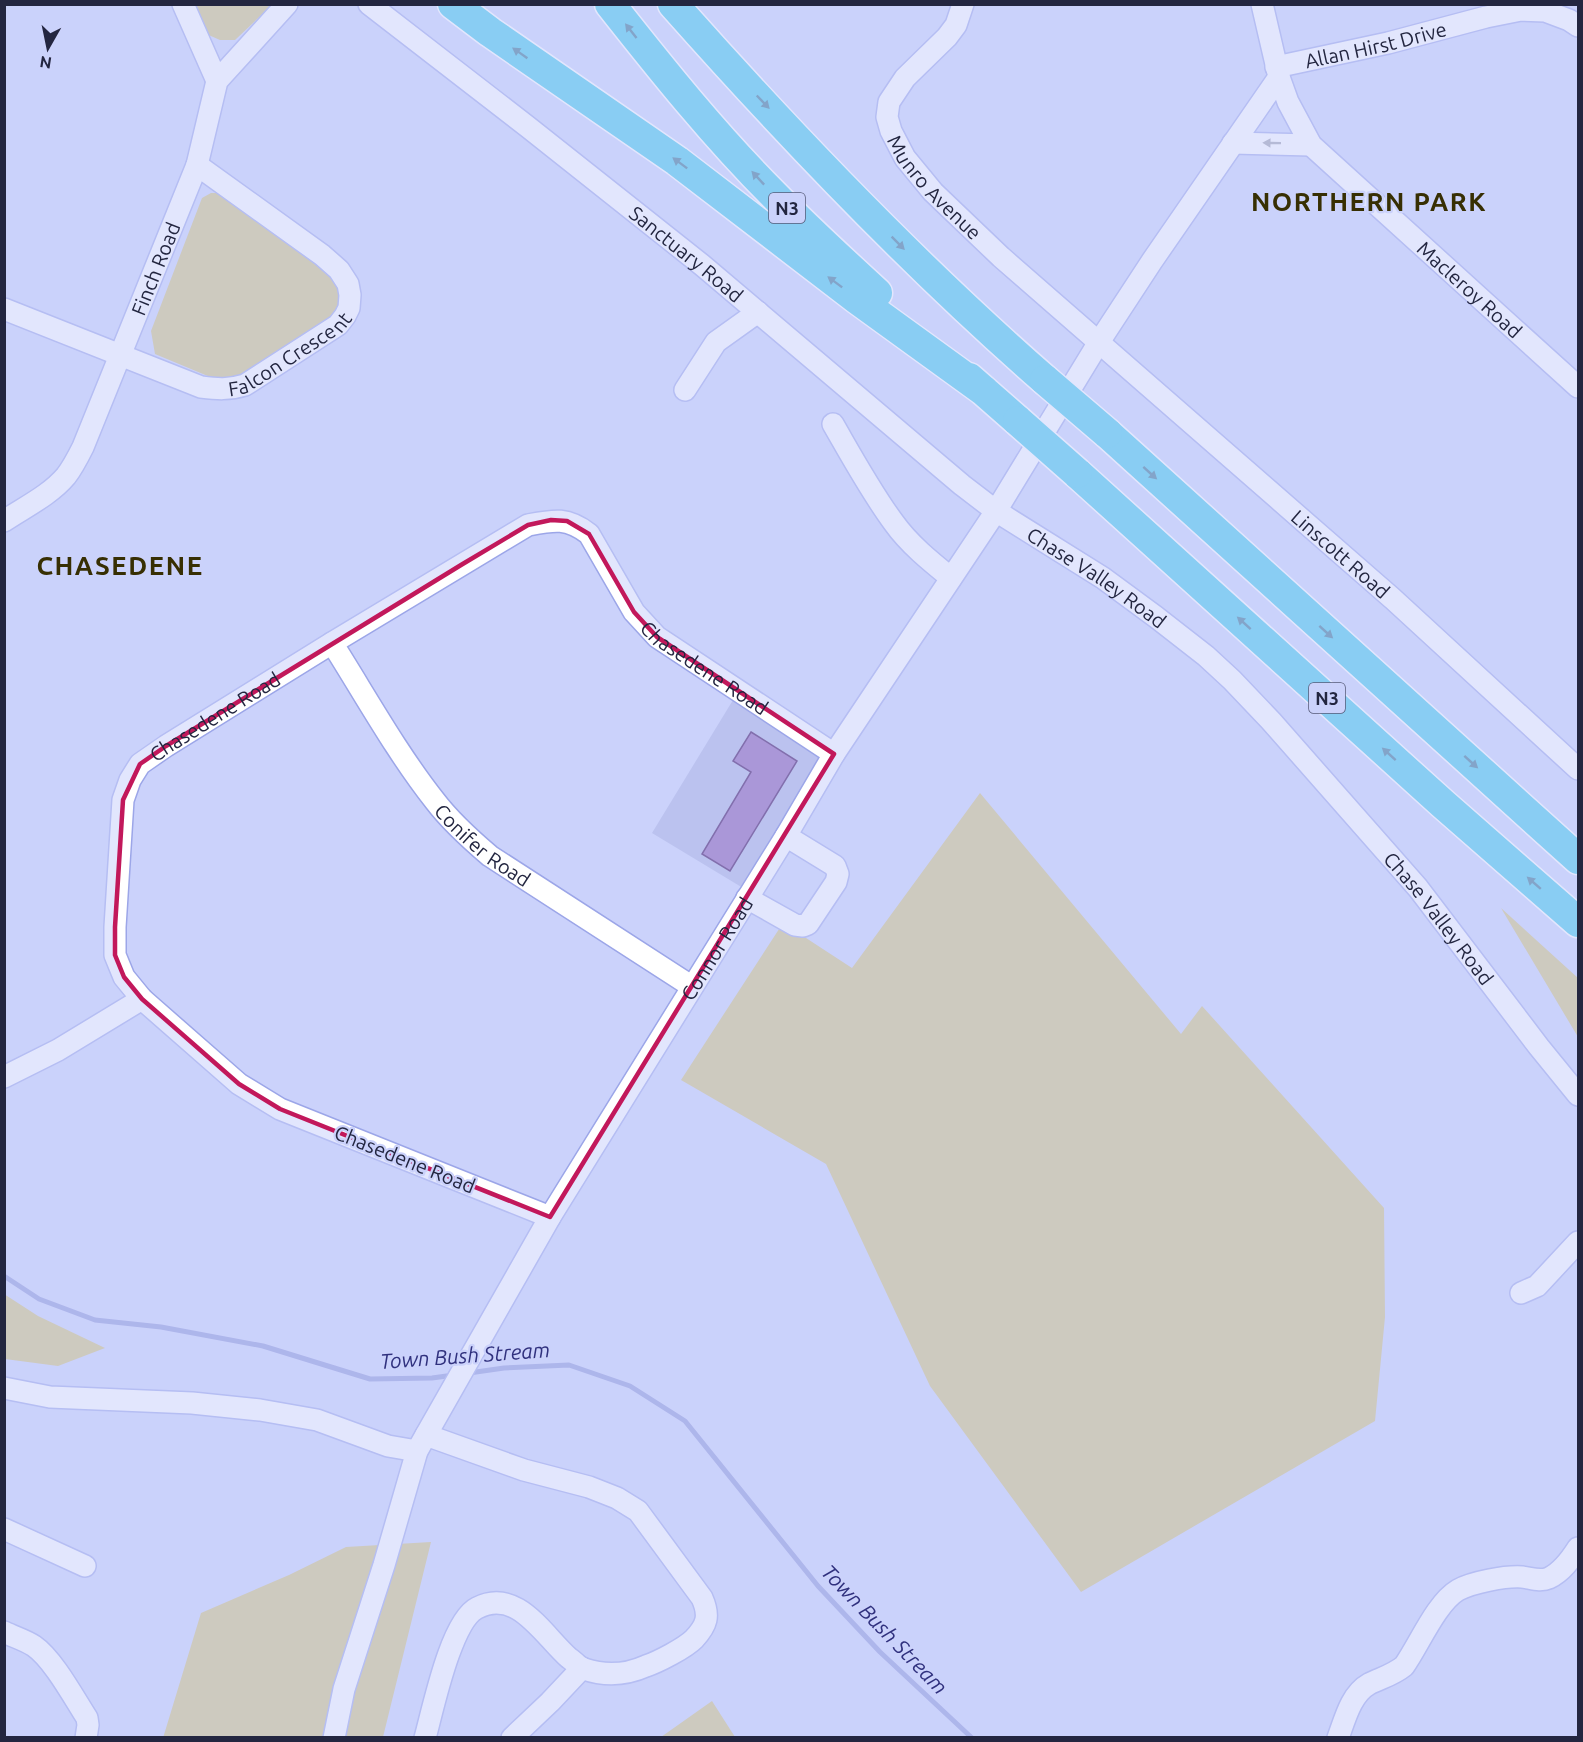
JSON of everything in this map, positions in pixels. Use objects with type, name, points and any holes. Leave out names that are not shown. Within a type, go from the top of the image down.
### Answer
[{"type":"highway","points":[[453,4],[677,161],[857,299],[984,391]]},
{"type":"highway","name":"N3","points":[[610,4],[658,65],[729,148],[774,195],[984,391],[1443,804],[1578,922]]},
{"type":"highway","name":"N3","points":[[673,4],[722,60],[902,247],[981,324],[1107,433],[1578,859]]},
{"type":"highway","points":[[693,4],[722,60]]},
{"type":"street","points":[[183,4],[217,81]]},
{"type":"street","name":"Finch Road","points":[[4,521],[53,489],[75,464],[197,165],[217,81],[287,4]]},
{"type":"street","name":"Sanctuary Road","points":[[369,4],[702,265],[962,485],[996,511]]},
{"type":"street","name":"Munro Avenue","points":[[963,4],[956,25],[947,37],[905,78],[893,94],[889,102],[887,117],[891,131],[904,158],[933,192],[1001,257],[1099,342]]},
{"type":"street","points":[[996,511],[1099,342],[1278,72],[1262,4]]},
{"type":"street","name":"Allan Hirst Drive","points":[[1278,72],[1486,17],[1521,10],[1545,11],[1578,26]]},
{"type":"street","name":"Macleroy Road","points":[[1278,72],[1288,102],[1311,145],[1578,387]]},
{"type":"street","points":[[1233,143],[1311,145]]},
{"type":"street","name":"Falcon Crescent","points":[[4,309],[201,387],[220,390],[245,385],[338,325],[349,308],[350,295],[348,284],[339,270],[322,255],[197,165]]},
{"type":"street","points":[[685,390],[716,342],[758,312]]},
{"type":"street","name":"Linscott Road","points":[[1099,342],[1393,599],[1578,769]]},
{"type":"street","points":[[833,424],[895,524],[921,554],[951,578]]},
{"type":"street","name":"Connor Road","points":[[334,1737],[344,1689],[421,1443],[550,1217],[786,836],[834,754],[996,511]]},
{"type":"street","name":"Chase Valley Road","points":[[996,511],[1120,591],[1206,656],[1232,680],[1418,888],[1578,1095]]},
{"type":"street","name":"Chasedene Road","points":[[550,1217],[280,1109],[240,1084],[142,999],[124,977],[115,955],[122,810],[130,780],[140,764],[166,746],[332,643],[528,525],[551,520],[567,521],[579,526],[589,534],[634,612],[657,637],[834,754]]},
{"type":"street","name":"Conifer Road","points":[[332,643],[405,759],[434,801],[460,830],[490,856],[691,986]]},
{"type":"street","points":[[747,898],[795,925],[802,926],[808,924],[837,882],[836,866],[786,836]]},
{"type":"street","points":[[4,1077],[58,1050],[142,999]]},
{"type":"street","points":[[1521,1293],[1537,1286],[1578,1242]]},
{"type":"street","points":[[4,1388],[50,1397],[192,1403],[260,1410],[317,1420],[388,1446],[421,1443],[589,1487],[617,1498],[638,1511],[702,1598],[707,1609],[703,1628],[692,1642],[654,1664],[636,1671],[620,1674],[606,1673],[582,1668],[528,1617],[510,1604],[490,1602],[474,1609],[452,1641],[425,1737]]},
{"type":"street","points":[[4,1529],[84,1566]]},
{"type":"street","points":[[1338,1737],[1359,1691],[1397,1672],[1404,1666],[1447,1599],[1458,1590],[1492,1580],[1521,1577],[1548,1579],[1558,1572],[1578,1548]]},
{"type":"street","points":[[4,1632],[32,1645],[51,1665],[87,1718],[86,1737]]},
{"type":"street","points":[[512,1737],[582,1668]]},
{"type":"highlighted area","points":[[551,520],[567,521],[589,534],[634,612],[657,637],[834,754],[550,1217],[280,1109],[239,1084],[142,999],[124,977],[115,955],[123,800],[140,764],[166,746],[528,525]]},
{"type":"shaded area","points":[[191,5],[272,5],[235,40],[220,40],[204,33]]},
{"type":"shaded area","points":[[211,193],[226,193],[345,284],[345,310],[227,384],[155,354],[151,331],[202,198]]},
{"type":"shaded area","points":[[733,700],[824,755],[743,888],[652,833]]},
{"type":"shaded area","points":[[980,793],[1181,1034],[1202,1006],[1384,1208],[1385,1317],[1375,1421],[1081,1592],[930,1386],[826,1164],[681,1080],[783,923],[852,968]]},
{"type":"shaded area","points":[[1501,908],[1578,978],[1578,1037]]},
{"type":"shaded area","points":[[4,1294],[38,1316],[105,1348],[58,1366],[5,1359]]},
{"type":"shaded area","points":[[431,1542],[383,1737],[163,1738],[201,1613],[289,1575],[346,1547]]},
{"type":"shaded area","points":[[712,1701],[735,1737],[661,1737]]},
{"type":"building","points":[[751,732],[797,761],[730,871],[702,854],[751,772],[733,761]]},
{"type":"waterway","name":"Town Bush Stream","points":[[4,1276],[39,1299],[95,1320],[161,1327],[263,1346],[370,1379],[432,1378],[454,1375]]},
{"type":"waterway","name":"Town Bush Stream","points":[[469,1373],[504,1368],[569,1365],[630,1386],[685,1421],[818,1586],[880,1652],[972,1738]]},
{"type":"district","name":"NORTHERN PARK","points":[[1369,201]]},
{"type":"district","name":"CHASEDENE","points":[[120,565]]}]
